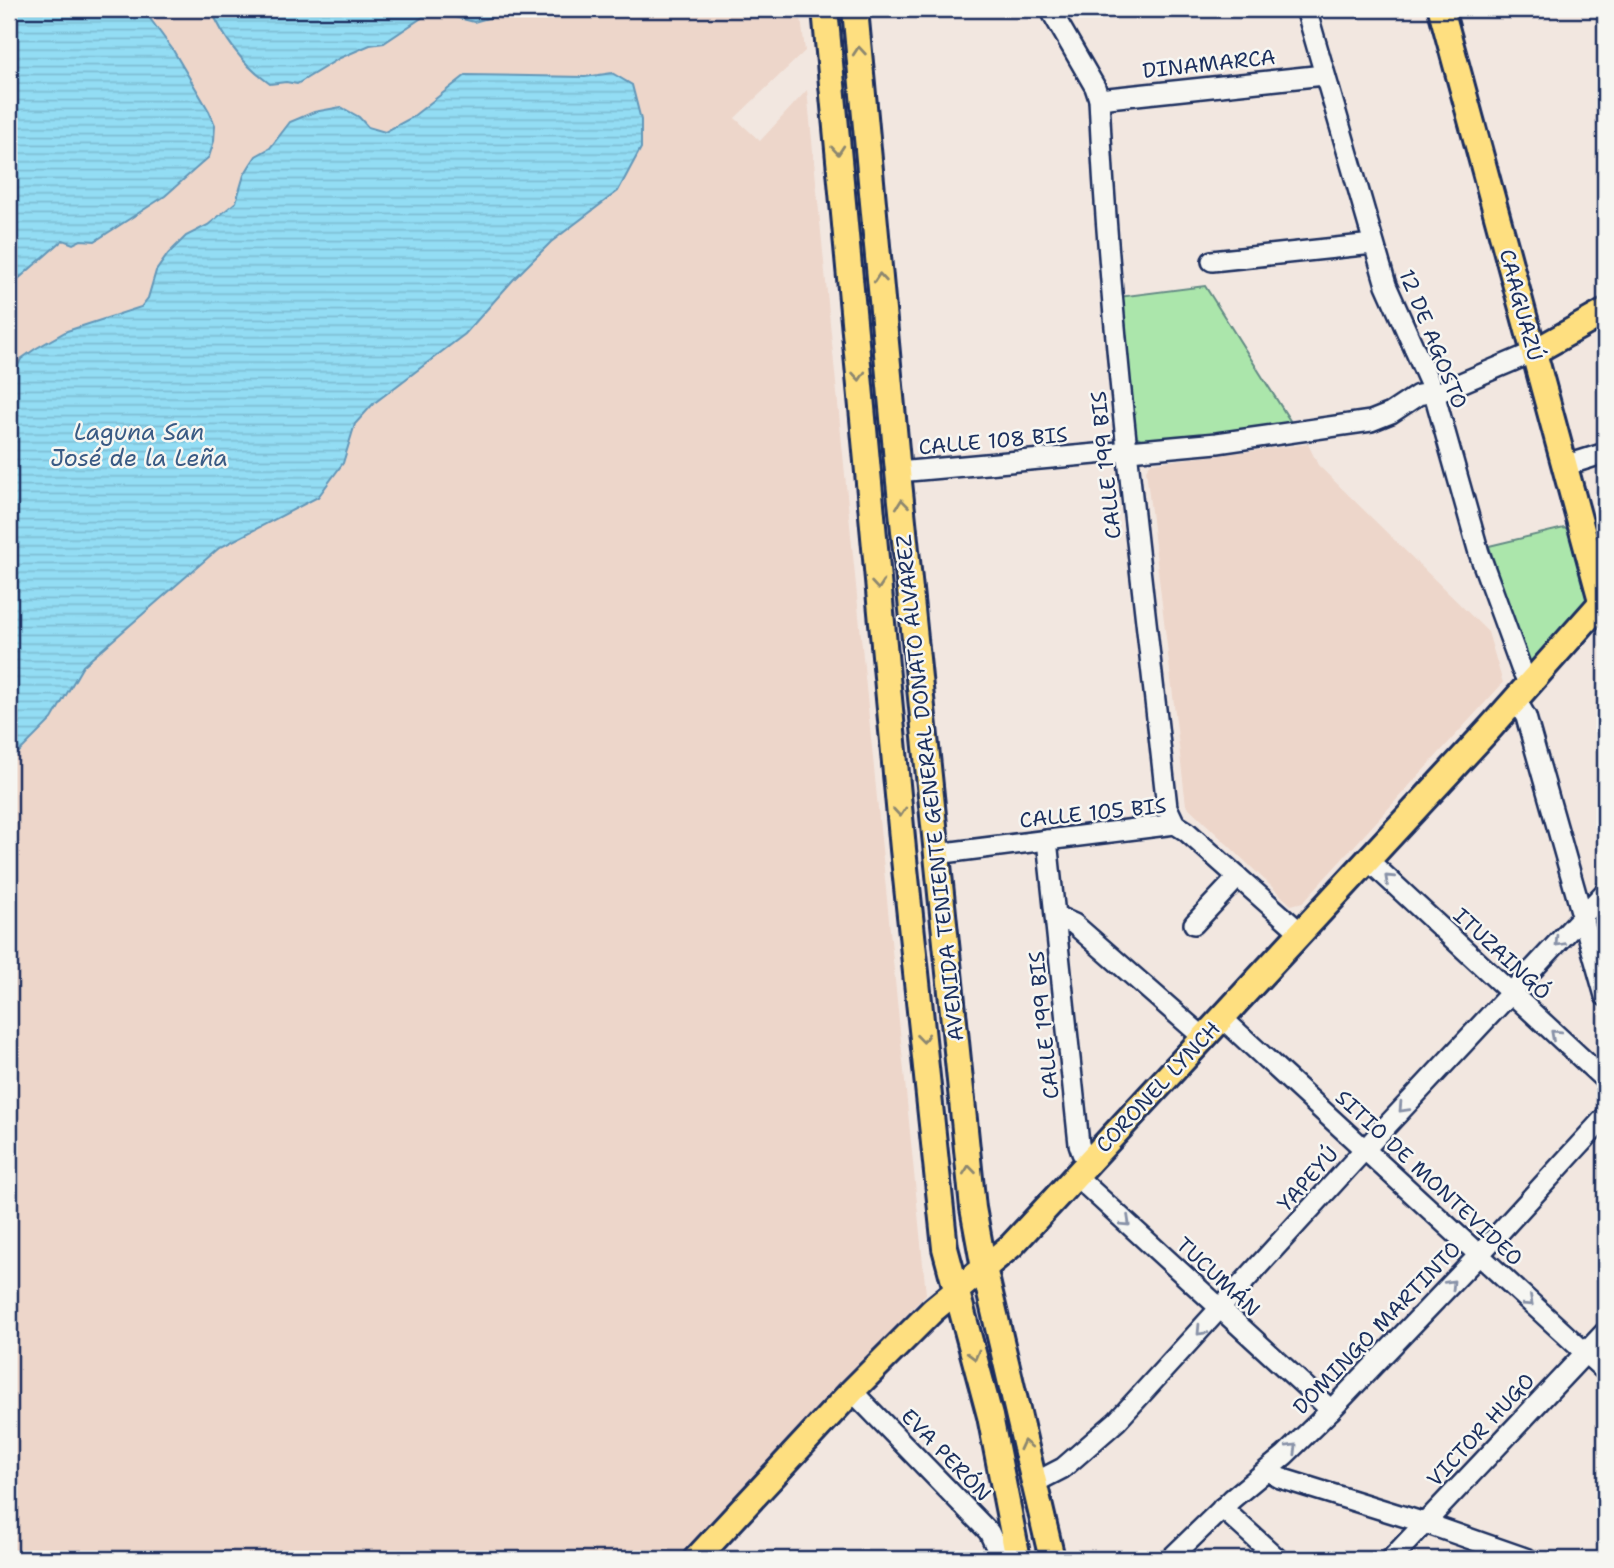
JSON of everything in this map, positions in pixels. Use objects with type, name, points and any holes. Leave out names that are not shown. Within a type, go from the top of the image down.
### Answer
[{"type":"main road","name":"AVENIDA TENIENTE GENERAL DONATO ÁLVAREZ","points":[[825,9],[869,491],[945,1248],[990,1416],[1005,1546]]},
{"type":"main road","name":"AVENIDA TENIENTE GENERAL DONATO ÁLVAREZ","points":[[855,9],[898,472],[973,1208],[984,1268],[1052,1559]]},
{"type":"main road","name":"CAAGUAZÚ","points":[[1441,9],[1604,606]]},
{"type":"main road","points":[[1534,352],[1605,312]]},
{"type":"main road","name":"CORONEL LYNCH","points":[[696,1559],[852,1391],[933,1310],[1012,1245],[1522,690],[1604,606]]},
{"type":"street","points":[[1050,9],[1095,87],[1099,99]]},
{"type":"street","name":"12 DE AGOSTO","points":[[1306,9],[1386,285],[1434,393],[1479,553],[1516,656],[1526,717],[1605,996]]},
{"type":"street","name":"DINAMARCA","points":[[1099,99],[1324,75]]},
{"type":"street","name":"CALLE 199 BIS","points":[[1099,99],[1108,263],[1127,451],[1167,807],[1175,824]]},
{"type":"street","points":[[1212,261],[1373,244]]},
{"type":"street","name":"CALLE 108 BIS","points":[[898,472],[1217,443],[1382,418],[1418,395],[1434,393],[1534,352]]},
{"type":"street","points":[[1564,466],[1605,453]]},
{"type":"street","name":"CALLE 105 BIS","points":[[936,854],[1175,824],[1300,932]]},
{"type":"street","name":"CALLE 199 BIS","points":[[1047,840],[1083,1168]]},
{"type":"street","name":"ITUZAINGÓ","points":[[1368,860],[1605,1080]]},
{"type":"street","points":[[1194,924],[1238,877]]},
{"type":"street","name":"YAPEYÚ","points":[[1034,1483],[1063,1468],[1117,1421],[1365,1149],[1605,892]]},
{"type":"street","points":[[1056,916],[1074,924],[1204,1038]]},
{"type":"street","name":"SITIO DE MONTEVIDEO","points":[[1222,1018],[1605,1371]]},
{"type":"street","name":"DOMINGO MARTINTO","points":[[1170,1559],[1222,1507],[1268,1471],[1331,1410],[1478,1256],[1605,1117]]},
{"type":"street","name":"TUCUMÁN","points":[[1083,1168],[1220,1310],[1331,1410]]},
{"type":"street","name":"VICTOR HUGO","points":[[1391,1559],[1605,1332]]},
{"type":"street","name":"EVA PERÓN","points":[[852,1391],[1005,1546]]},
{"type":"street","points":[[1268,1471],[1280,1478],[1425,1523],[1528,1559]]},
{"type":"street","points":[[1222,1507],[1278,1559]]},
{"type":"shaded area","points":[[9,9],[800,9],[805,51],[735,118],[760,141],[807,90],[926,1294],[678,1559],[9,1559]]},
{"type":"shaded area","points":[[1308,444],[1318,465],[1488,632],[1503,683],[1303,902],[1291,905],[1186,805],[1146,470],[1151,463]]},
{"type":"green space","points":[[1205,286],[1294,427],[1146,442],[1133,434],[1118,297]]},
{"type":"green space","points":[[1564,528],[1568,530],[1588,603],[1530,665],[1526,662],[1489,546]]},
{"type":"water","points":[[9,9],[143,9],[173,50],[215,125],[209,157],[165,196],[95,241],[81,240],[73,244],[63,240],[9,287]]},
{"type":"water","points":[[211,9],[520,9],[474,22],[447,15],[423,17],[384,43],[370,45],[340,58],[297,84],[270,84],[235,51]]},
{"type":"water","name":"Laguna San José de la Leña","points":[[612,73],[632,85],[641,120],[641,148],[618,191],[551,242],[465,334],[373,404],[355,424],[343,463],[318,497],[219,548],[83,666],[52,719],[15,756],[9,756],[9,384],[21,359],[67,331],[141,307],[148,298],[156,271],[168,254],[186,236],[208,225],[236,202],[244,175],[256,156],[270,148],[290,122],[314,112],[341,107],[359,117],[368,127],[385,132],[411,118],[466,75],[585,77]]}]
